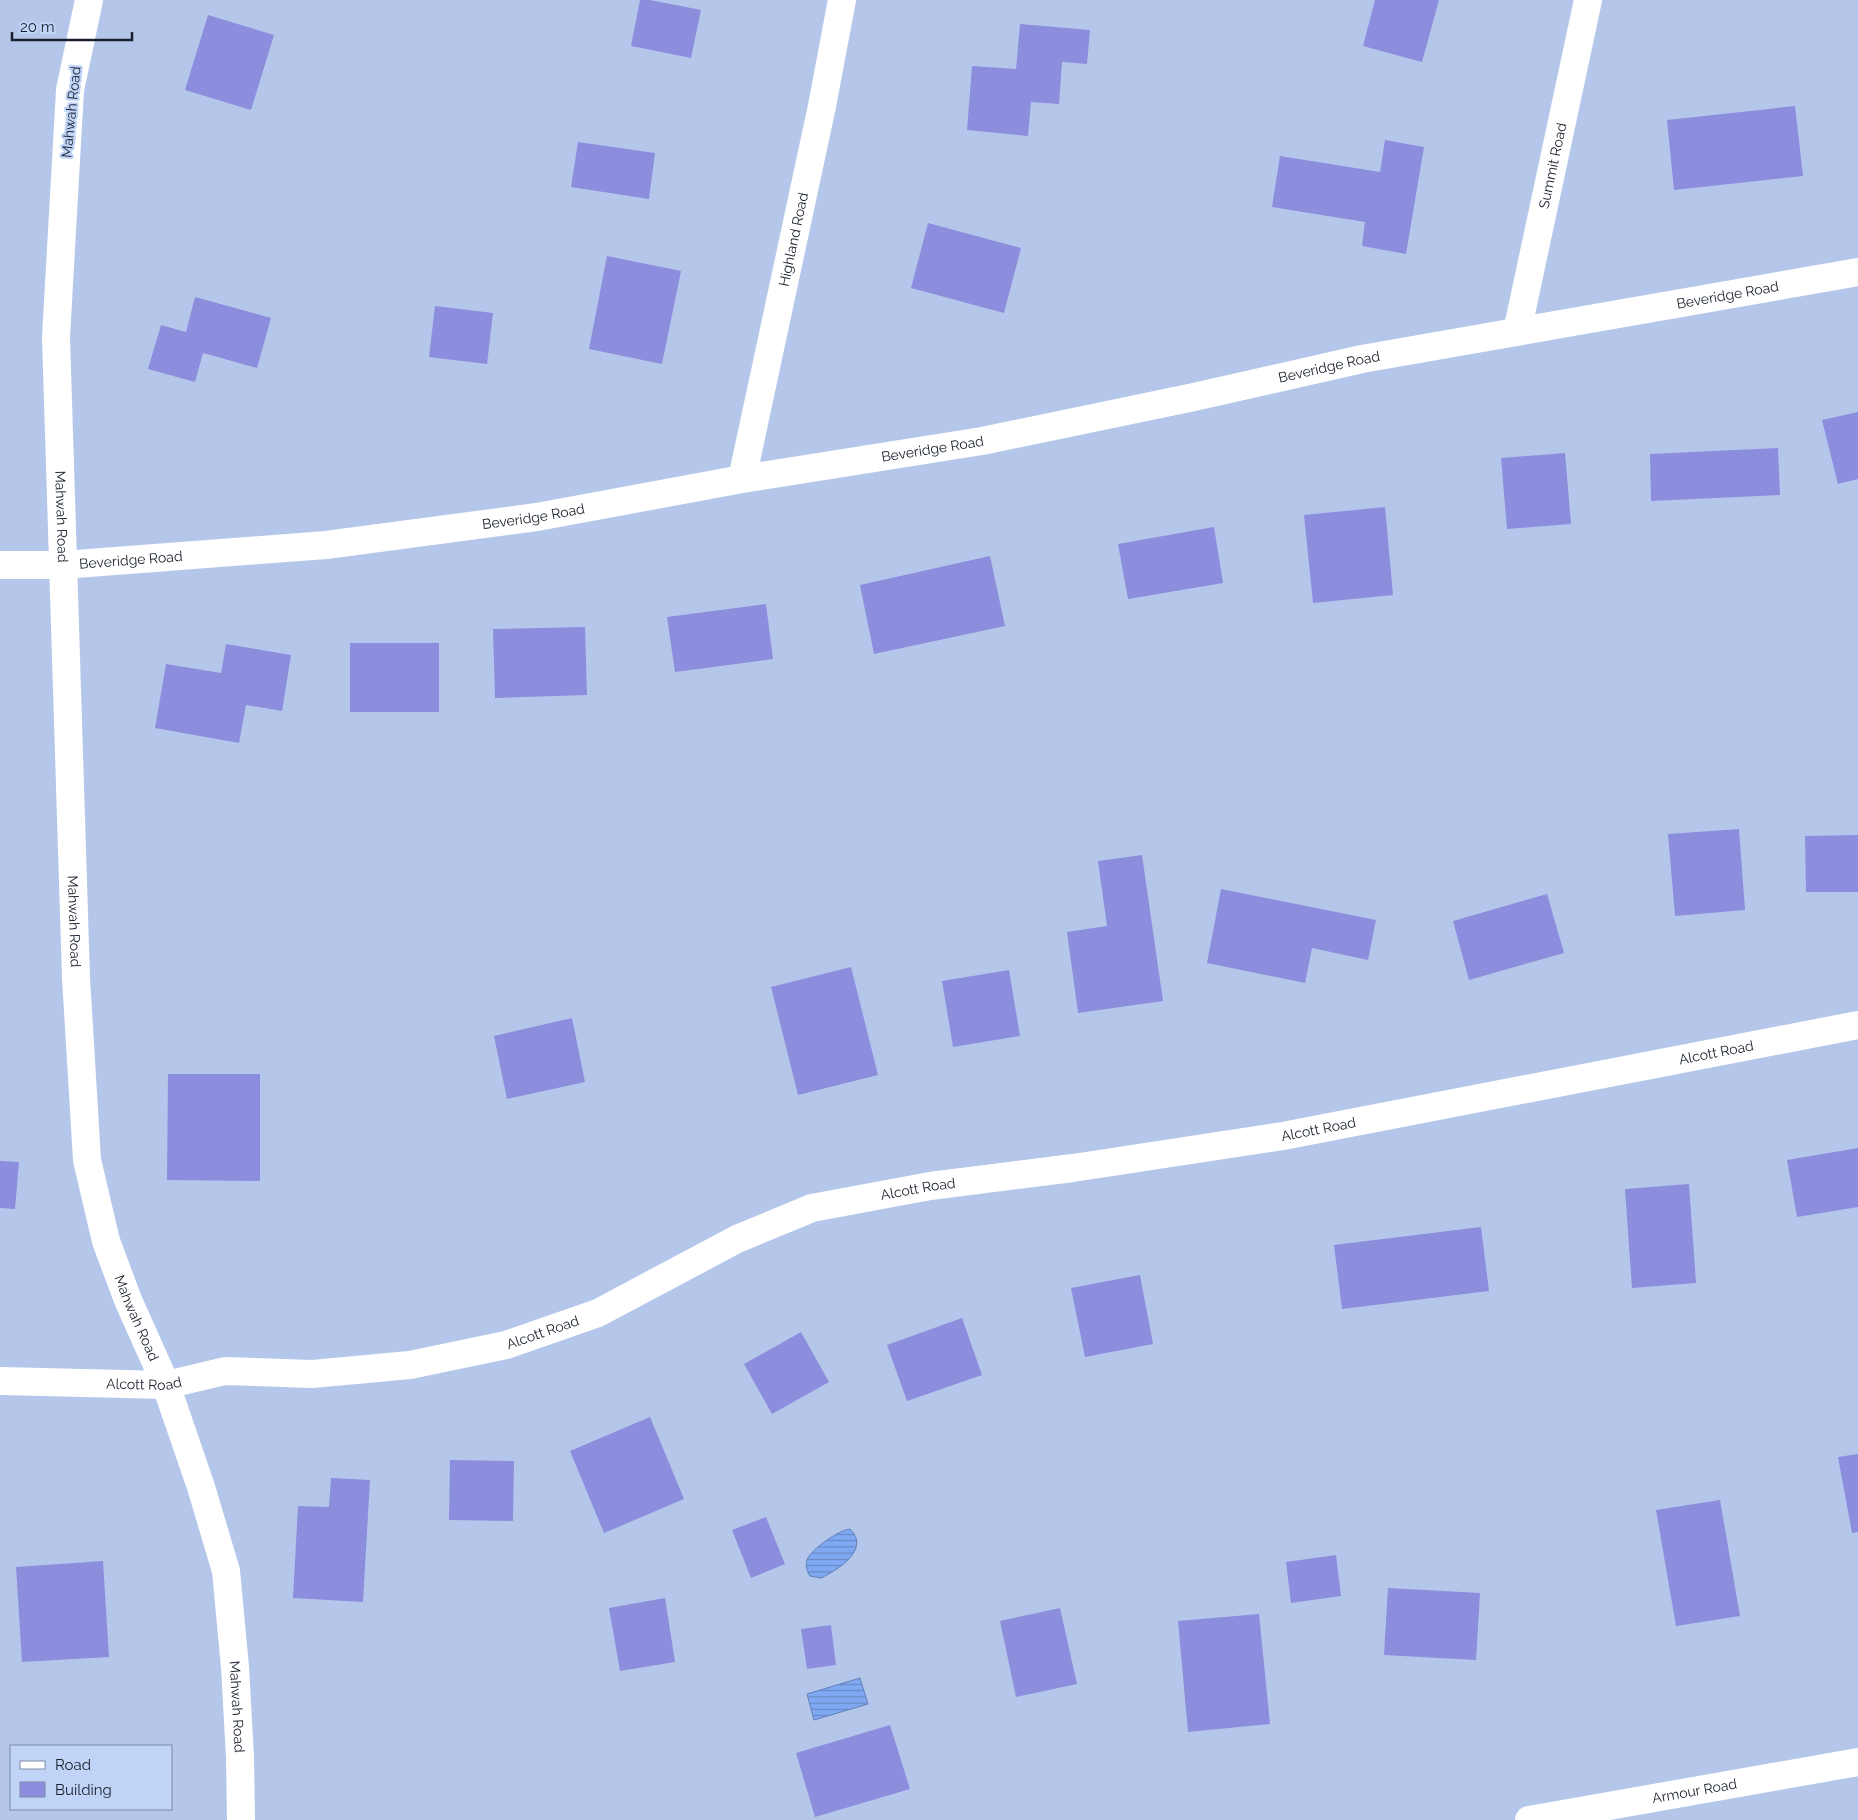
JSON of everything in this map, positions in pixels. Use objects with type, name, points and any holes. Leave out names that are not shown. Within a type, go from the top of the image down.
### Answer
[{"type":"street","name":"Mahwah Road","points":[[89,0],[70,90],[56,328],[76,978],[86,1160],[106,1241],[128,1300],[166,1385],[201,1487],[226,1571],[239,1747],[241,1820]]},
{"type":"street","name":"Highland Road","points":[[742,479],[822,106],[842,0]]},
{"type":"street","name":"Summit Road","points":[[1517,332],[1588,0]]},
{"type":"street","name":"Beveridge Road","points":[[0,566],[63,566],[326,545],[537,517],[742,479],[982,441],[1194,397],[1362,359],[1858,272]]},
{"type":"street","name":"Alcott Road","points":[[0,1381],[166,1385],[225,1371],[312,1374],[410,1365],[506,1345],[598,1313],[737,1239],[812,1208],[930,1186],[1073,1168],[1283,1136],[1858,1025]]},
{"type":"street","name":"Armour Road","points":[[1529,1820],[1858,1762]]},
{"type":"water","points":[[850,1529],[857,1544],[850,1558],[836,1570],[821,1578],[810,1576],[806,1564],[814,1551],[839,1533]]},
{"type":"water","points":[[860,1678],[868,1704],[814,1720],[807,1694]]},
{"type":"building","points":[[640,0],[650,0],[701,10],[691,58],[631,46]]},
{"type":"building","points":[[1375,0],[1439,0],[1422,62],[1363,46]]},
{"type":"building","points":[[208,15],[274,35],[251,110],[185,90]]},
{"type":"building","points":[[1020,24],[1090,30],[1087,64],[1062,62],[1059,104],[1031,102],[1028,136],[967,130],[972,66],[1016,69]]},
{"type":"building","points":[[1795,106],[1803,176],[1674,190],[1667,120]]},
{"type":"building","points":[[1385,140],[1424,147],[1406,254],[1362,246],[1365,222],[1272,207],[1280,156],[1380,172]]},
{"type":"building","points":[[578,142],[655,153],[649,199],[571,187]]},
{"type":"building","points":[[928,223],[1021,248],[1004,313],[911,288]]},
{"type":"building","points":[[607,256],[681,271],[662,364],[589,349]]},
{"type":"building","points":[[195,297],[271,318],[257,368],[203,353],[195,382],[148,369],[161,325],[186,332]]},
{"type":"building","points":[[435,306],[493,313],[487,364],[429,357]]},
{"type":"building","points":[[1858,412],[1858,479],[1838,484],[1822,420]]},
{"type":"building","points":[[1778,448],[1780,495],[1651,501],[1650,454]]},
{"type":"building","points":[[1565,453],[1571,524],[1507,529],[1501,458]]},
{"type":"building","points":[[1385,507],[1393,595],[1313,603],[1304,515]]},
{"type":"building","points":[[1214,527],[1223,583],[1128,599],[1118,544]]},
{"type":"building","points":[[990,556],[1005,626],[874,654],[860,585]]},
{"type":"building","points":[[766,604],[773,659],[675,672],[667,617]]},
{"type":"building","points":[[585,627],[587,695],[495,698],[493,629]]},
{"type":"building","points":[[350,643],[439,643],[439,712],[350,712]]},
{"type":"building","points":[[226,644],[291,655],[282,711],[246,705],[239,743],[155,728],[166,664],[221,673]]},
{"type":"building","points":[[1739,829],[1745,910],[1675,916],[1668,834]]},
{"type":"building","points":[[1858,835],[1858,892],[1806,892],[1805,836]]},
{"type":"building","points":[[1142,855],[1163,1001],[1078,1013],[1067,932],[1107,926],[1098,861]]},
{"type":"building","points":[[1221,889],[1376,920],[1368,960],[1312,948],[1305,983],[1207,963]]},
{"type":"building","points":[[1547,894],[1564,953],[1469,980],[1453,921]]},
{"type":"building","points":[[851,967],[878,1075],[798,1095],[771,987]]},
{"type":"building","points":[[1009,970],[1020,1036],[953,1047],[942,981]]},
{"type":"building","points":[[572,1018],[585,1082],[507,1099],[494,1036]]},
{"type":"building","points":[[168,1074],[260,1074],[260,1181],[167,1180]]},
{"type":"building","points":[[1858,1148],[1858,1207],[1797,1217],[1787,1160]]},
{"type":"building","points":[[0,1161],[19,1162],[15,1209],[0,1208]]},
{"type":"building","points":[[1689,1184],[1696,1283],[1632,1288],[1625,1189]]},
{"type":"building","points":[[1481,1227],[1489,1291],[1342,1309],[1334,1245]]},
{"type":"building","points":[[1140,1275],[1153,1344],[1085,1357],[1071,1288]]},
{"type":"building","points":[[962,1318],[982,1375],[907,1401],[887,1345]]},
{"type":"building","points":[[801,1332],[829,1382],[772,1414],[744,1364]]},
{"type":"building","points":[[650,1417],[684,1499],[604,1533],[570,1451]]},
{"type":"building","points":[[1858,1454],[1858,1532],[1852,1533],[1838,1457]]},
{"type":"building","points":[[450,1460],[514,1461],[513,1521],[449,1520]]},
{"type":"building","points":[[331,1478],[370,1480],[363,1602],[293,1598],[298,1506],[329,1507]]},
{"type":"building","points":[[1720,1500],[1740,1616],[1676,1626],[1656,1510]]},
{"type":"building","points":[[766,1517],[785,1564],[751,1578],[732,1530]]},
{"type":"building","points":[[1336,1555],[1341,1596],[1291,1603],[1286,1562]]},
{"type":"building","points":[[103,1561],[109,1657],[22,1662],[16,1567]]},
{"type":"building","points":[[1388,1588],[1480,1593],[1476,1660],[1384,1655]]},
{"type":"building","points":[[665,1598],[675,1662],[620,1671],[609,1608]]},
{"type":"building","points":[[1060,1608],[1077,1684],[1016,1697],[1000,1621]]},
{"type":"building","points":[[1259,1614],[1270,1724],[1188,1732],[1178,1621]]},
{"type":"building","points":[[831,1625],[836,1665],[807,1669],[801,1629]]},
{"type":"building","points":[[890,1725],[910,1789],[815,1817],[796,1753]]}]
